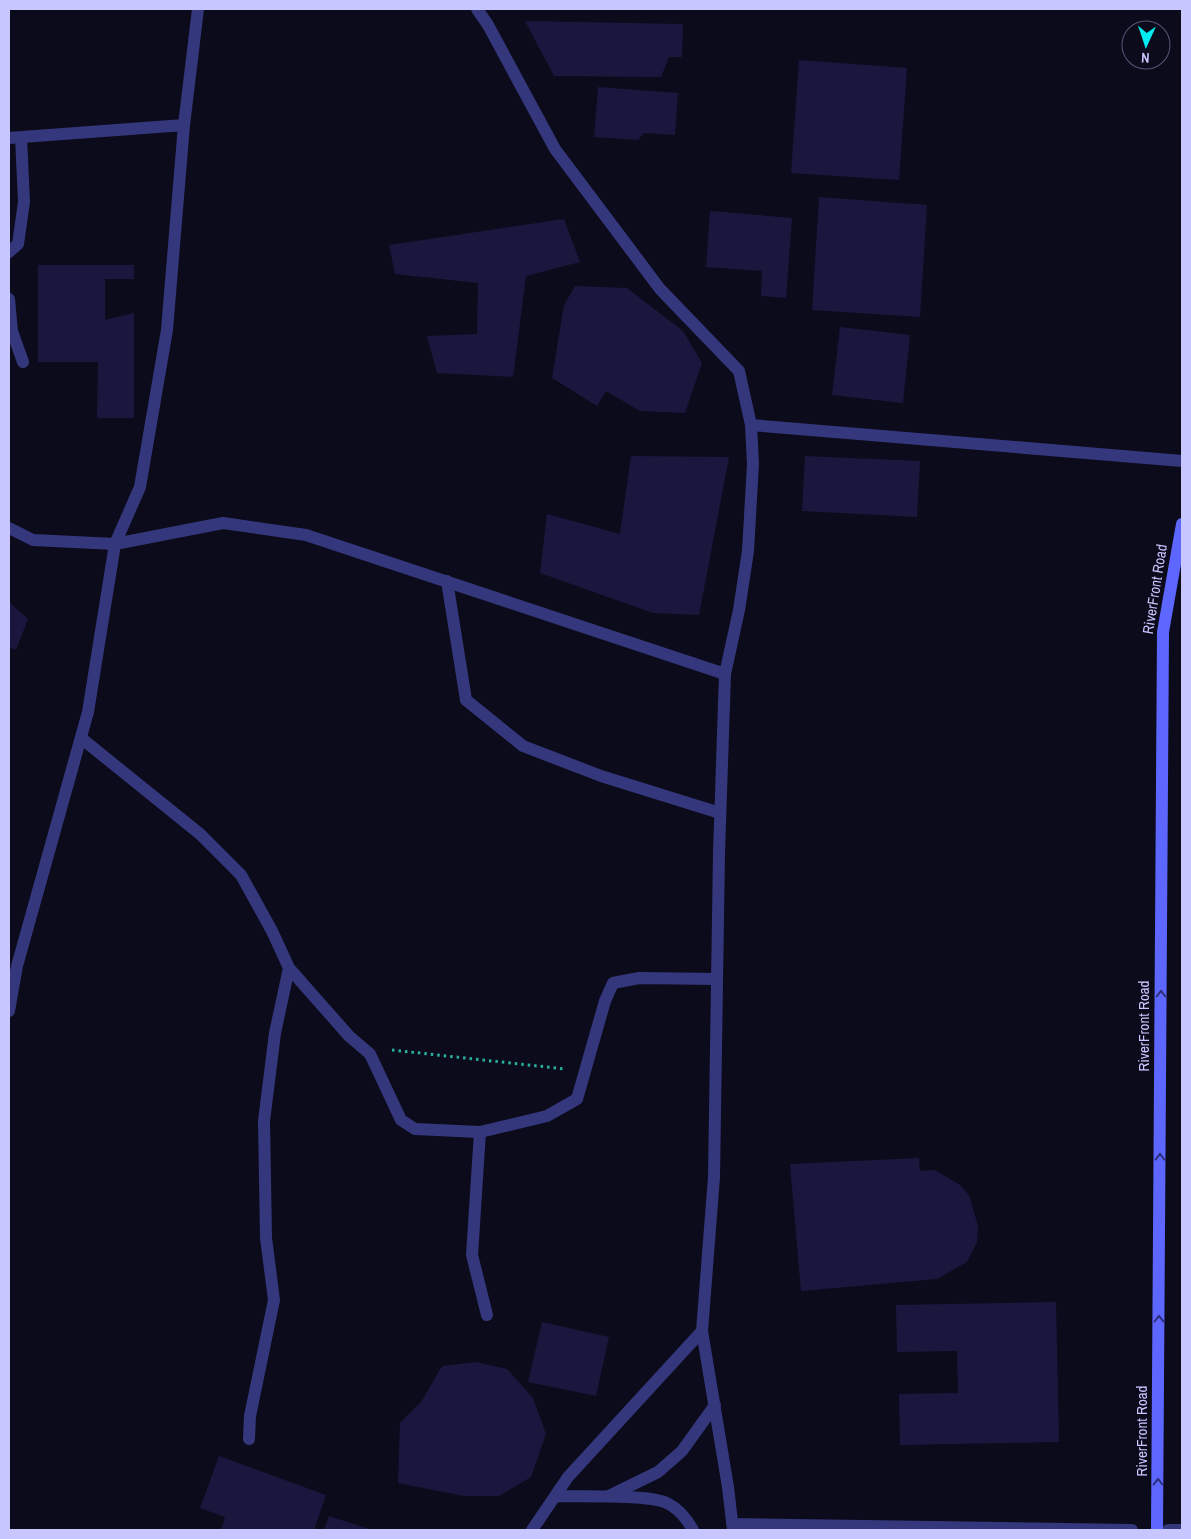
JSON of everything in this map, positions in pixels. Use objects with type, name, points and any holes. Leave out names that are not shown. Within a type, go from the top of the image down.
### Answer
[{"type":"main road","name":"RiverFront Road","points":[[1157,1530],[1163,632],[1182,524]]},
{"type":"street","points":[[9,1011],[11,982],[88,712],[115,544],[140,487],[167,330],[184,125],[198,9]]},
{"type":"street","points":[[477,9],[555,149],[660,289],[739,371],[751,425],[753,464],[748,552],[739,610],[725,674],[720,813],[714,1177],[702,1331],[733,1527],[1132,1530]]},
{"type":"street","points":[[9,252],[18,244],[24,202],[15,137],[184,125]]},
{"type":"street","points":[[9,298],[12,331],[23,362]]},
{"type":"street","points":[[751,425],[1182,461]]},
{"type":"street","points":[[9,528],[33,540],[115,544],[223,523],[306,535],[447,580],[725,674]]},
{"type":"street","points":[[447,580],[466,700],[523,746],[602,776],[720,813]]},
{"type":"street","points":[[81,738],[200,834],[241,875],[272,931],[289,968],[349,1036],[370,1054],[401,1120],[415,1129],[480,1132],[547,1116],[577,1099],[604,1001],[613,983],[639,978],[717,979]]},
{"type":"street","points":[[249,1439],[250,1416],[274,1300],[266,1238],[264,1121],[275,1033],[289,968]]},
{"type":"street","points":[[480,1132],[472,1255],[488,1315]]},
{"type":"street","points":[[532,1530],[568,1477],[702,1331]]},
{"type":"street","points":[[607,1498],[658,1472],[682,1451],[715,1405]]},
{"type":"street","points":[[555,1496],[654,1500],[666,1503],[685,1517],[693,1530]]},
{"type":"street","points":[[1168,1530],[1182,1530]]},
{"type":"path","points":[[362,1046],[585,1071]]},
{"type":"building","points":[[525,21],[683,24],[682,57],[669,57],[661,77],[554,76]]},
{"type":"building","points":[[799,60],[907,68],[899,180],[791,173]]},
{"type":"building","points":[[598,87],[678,93],[675,135],[644,133],[638,140],[594,137]]},
{"type":"building","points":[[819,197],[927,205],[920,317],[812,310]]},
{"type":"building","points":[[710,211],[792,218],[786,298],[761,296],[762,271],[706,267]]},
{"type":"building","points":[[564,219],[580,262],[526,276],[513,377],[437,373],[427,336],[477,334],[478,283],[395,274],[389,245]]},
{"type":"building","points":[[38,265],[134,265],[134,279],[105,279],[105,320],[134,313],[134,418],[97,418],[98,362],[38,362]]},
{"type":"building","points":[[575,286],[627,288],[683,331],[702,363],[685,413],[640,411],[606,391],[597,406],[552,378],[564,305]]},
{"type":"building","points":[[840,327],[910,335],[903,403],[832,395]]},
{"type":"building","points":[[631,456],[729,457],[699,615],[653,613],[540,573],[547,514],[620,534]]},
{"type":"building","points":[[805,456],[920,461],[917,517],[802,511]]},
{"type":"building","points":[[9,602],[28,619],[16,650],[9,647]]},
{"type":"building","points":[[919,1158],[920,1171],[935,1170],[960,1185],[969,1195],[978,1226],[977,1242],[967,1262],[937,1279],[801,1291],[790,1164]]},
{"type":"building","points":[[1056,1302],[1059,1442],[900,1445],[899,1394],[958,1393],[957,1351],[897,1352],[896,1305]]},
{"type":"building","points":[[542,1322],[609,1337],[596,1396],[528,1382]]},
{"type":"building","points":[[476,1362],[507,1369],[533,1398],[546,1434],[531,1477],[499,1496],[464,1496],[398,1483],[400,1423],[421,1402],[442,1366]]},
{"type":"building","points":[[219,1456],[326,1495],[314,1530],[221,1530],[225,1517],[200,1508]]},
{"type":"building","points":[[329,1516],[372,1530],[324,1530]]}]
